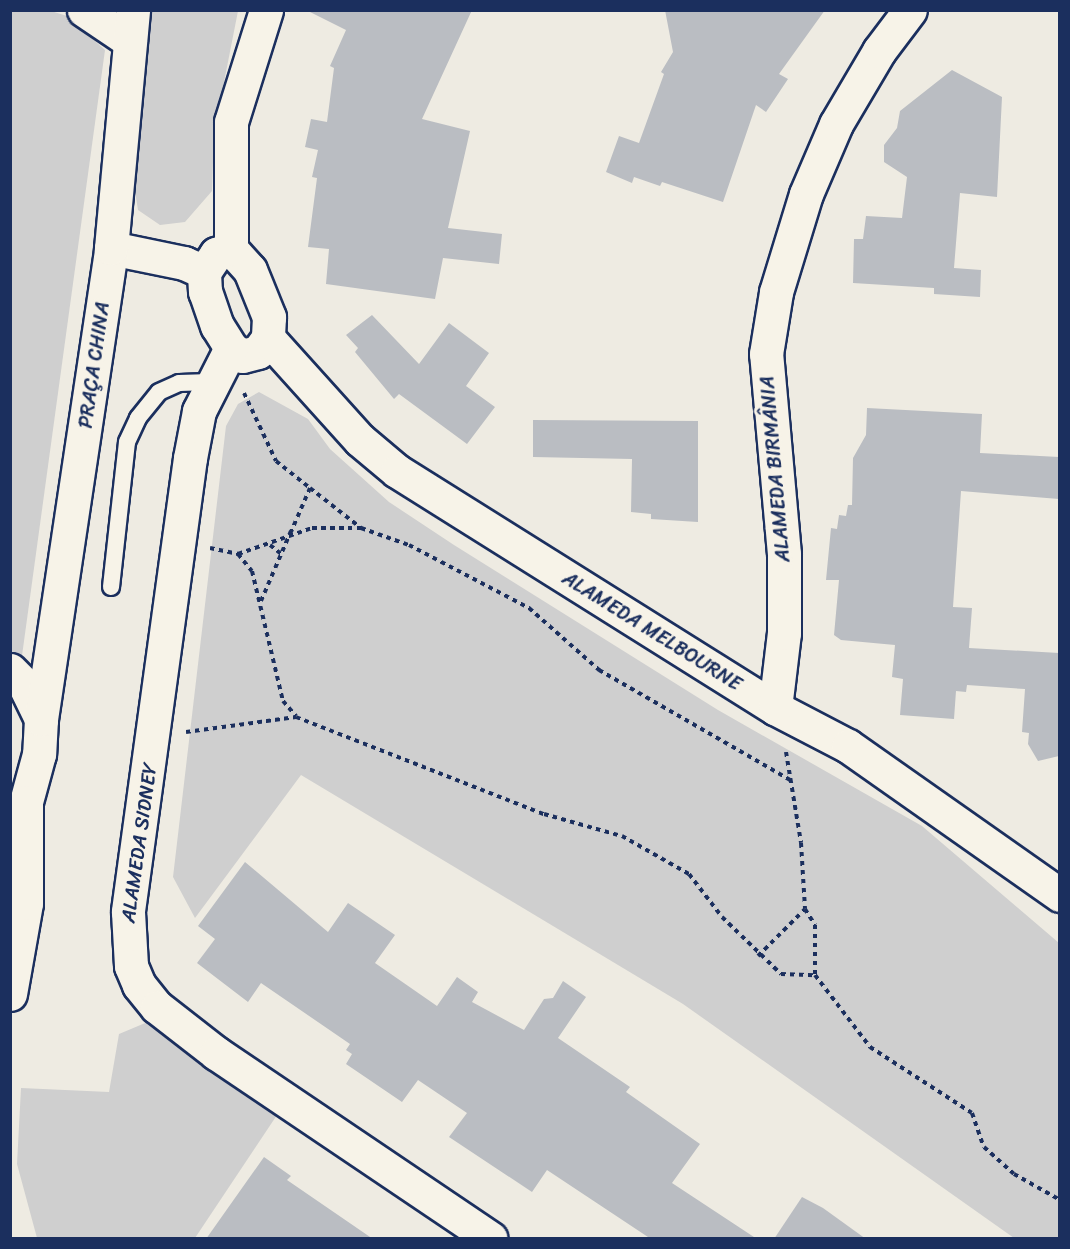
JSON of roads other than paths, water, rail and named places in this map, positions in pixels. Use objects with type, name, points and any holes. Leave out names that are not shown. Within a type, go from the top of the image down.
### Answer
[{"type":"street","points":[[84,10],[131,26]]},
{"type":"street","points":[[231,249],[216,254],[204,272],[217,326],[231,348],[242,356],[258,352],[268,338],[263,299],[250,270],[231,249],[231,122],[266,10]]},
{"type":"street","name":"ALAMEDA BIRMÂNIA","points":[[778,710],[784,633],[784,555],[766,354],[776,292],[806,194],[836,124],[879,51],[910,10]]},
{"type":"street","name":"PRAÇA CHINA","points":[[10,994],[26,903],[18,811],[39,754],[41,719],[111,248],[131,26]]},
{"type":"street","points":[[111,248],[184,263],[204,272]]},
{"type":"street","name":"ALAMEDA MELBOURNE","points":[[268,338],[360,440],[398,471],[778,710],[848,746],[1059,896]]},
{"type":"street","name":"ALAMEDA SIDNEY","points":[[231,348],[211,382],[199,411],[181,529],[126,939],[139,985],[157,1007],[216,1053],[490,1239]]},
{"type":"street","name":"PRAÇA CHINA","points":[[10,670],[24,684],[41,719]]},
{"type":"lane","points":[[111,587],[127,442],[138,418],[159,392],[179,383],[211,382]]}]
